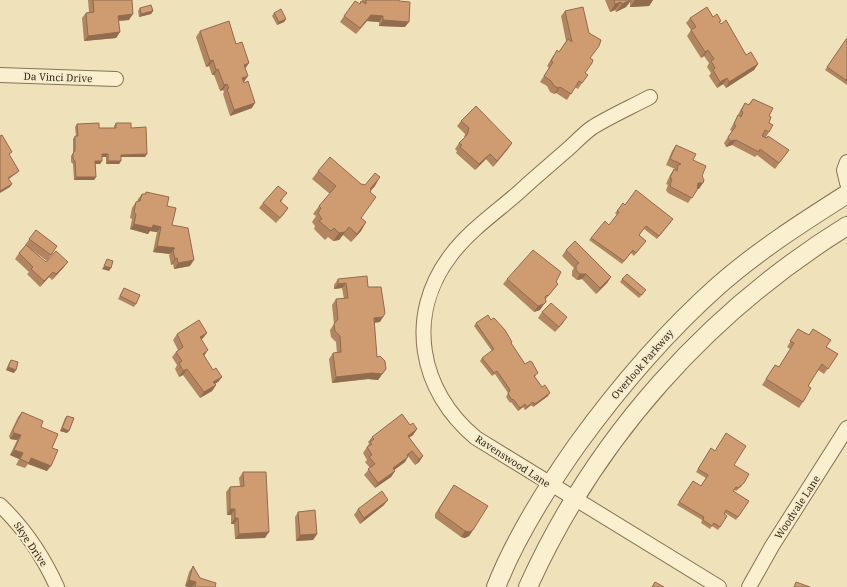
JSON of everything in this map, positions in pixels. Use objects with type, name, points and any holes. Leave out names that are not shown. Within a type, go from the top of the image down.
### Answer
[{"type":"street","name":"Da Vinci Drive","points":[[0,75],[116,79]]},
{"type":"street","name":"Ravenswood Lane","points":[[650,97],[592,128],[474,231],[452,254],[443,267],[430,292],[426,307],[423,323],[427,363],[435,388],[449,412],[461,426],[476,438],[549,485],[719,587]]},
{"type":"street","points":[[847,162],[844,170],[847,183]]},
{"type":"street","name":"Overlook Parkway","points":[[496,587],[520,536],[549,485],[613,396],[679,322],[754,257],[795,227],[847,194]]},
{"type":"street","points":[[528,587],[574,500],[611,444],[662,381],[689,352],[760,288],[809,250],[847,226]]},
{"type":"street","name":"Woodvale Lane","points":[[749,587],[772,546],[847,428]]},
{"type":"street","name":"Skye Drive","points":[[0,505],[14,518],[40,552],[57,587]]},
{"type":"building","points":[[93,0],[132,0],[133,14],[118,16],[120,32],[88,36],[86,13],[94,12]]},
{"type":"building","points":[[366,0],[399,0],[410,2],[409,22],[383,20],[383,16],[371,15],[360,28],[344,16],[355,1],[360,4],[361,1],[366,4]]},
{"type":"building","points":[[614,0],[630,0],[622,4],[621,2],[615,4]]},
{"type":"building","points":[[151,5],[153,11],[141,14],[140,8]]},
{"type":"building","points":[[583,7],[589,33],[601,40],[599,46],[590,58],[593,60],[592,63],[585,73],[588,75],[582,83],[579,81],[571,94],[560,87],[558,88],[554,86],[551,81],[544,76],[553,62],[551,61],[557,50],[559,52],[568,39],[572,42],[565,11]]},
{"type":"building","points":[[707,7],[713,17],[717,14],[721,24],[726,20],[746,55],[751,52],[758,64],[729,82],[727,78],[720,82],[713,70],[715,68],[711,61],[714,59],[708,50],[705,52],[691,30],[696,27],[690,18]]},
{"type":"building","points":[[281,9],[286,19],[279,22],[274,13]]},
{"type":"building","points":[[229,21],[236,44],[242,42],[249,63],[244,65],[248,76],[242,78],[244,83],[248,81],[255,103],[234,110],[227,89],[229,88],[227,84],[224,85],[218,69],[216,70],[213,60],[210,61],[200,31]]},
{"type":"building","points":[[847,38],[847,81],[827,67]]},
{"type":"building","points":[[753,99],[773,108],[769,116],[771,117],[769,123],[773,125],[769,132],[765,130],[762,136],[767,138],[768,136],[789,150],[779,163],[760,149],[759,152],[736,140],[730,141],[728,137],[736,126],[734,124],[738,115],[741,117],[743,112],[741,111],[745,103],[749,105]]},
{"type":"building","points":[[476,106],[512,143],[497,161],[490,154],[479,164],[460,147],[462,145],[459,143],[467,135],[469,128],[461,121]]},
{"type":"building","points":[[99,123],[99,128],[116,128],[116,123],[131,123],[131,128],[146,127],[147,154],[121,155],[121,161],[108,161],[108,154],[102,154],[102,161],[95,161],[96,177],[76,177],[73,153],[75,151],[75,136],[78,136],[77,124]]},
{"type":"building","points":[[2,135],[12,152],[9,154],[19,171],[8,178],[12,184],[0,191],[0,136]]},
{"type":"building","points":[[676,145],[696,154],[693,160],[706,166],[702,176],[704,180],[703,183],[698,183],[697,190],[692,198],[671,187],[670,185],[672,179],[670,178],[674,169],[677,171],[678,165],[681,164],[670,159]]},
{"type":"building","points":[[330,157],[361,184],[365,185],[375,173],[380,177],[370,189],[370,192],[376,197],[361,218],[366,222],[357,234],[349,227],[345,232],[339,233],[334,228],[331,231],[319,221],[322,219],[318,213],[321,208],[319,206],[336,186],[318,171]]},
{"type":"building","points":[[278,186],[287,193],[280,201],[288,208],[280,218],[263,203]]},
{"type":"building","points":[[636,190],[673,219],[659,236],[646,226],[639,235],[646,241],[636,253],[633,250],[624,261],[591,238],[605,221],[609,225],[619,212],[617,211],[623,203],[625,205]]},
{"type":"building","points":[[146,192],[169,197],[167,206],[176,208],[172,225],[188,228],[194,260],[178,263],[177,258],[175,259],[173,250],[175,248],[157,246],[161,227],[153,225],[152,228],[134,224],[136,202],[140,201],[142,194],[146,194]]},
{"type":"building","points":[[36,230],[57,246],[51,255],[29,239]]},
{"type":"building","points":[[575,241],[611,277],[600,288],[586,274],[580,274],[576,270],[576,265],[579,263],[566,250]]},
{"type":"building","points":[[26,245],[46,262],[56,251],[68,262],[56,274],[53,272],[44,281],[31,269],[33,267],[19,253]]},
{"type":"building","points":[[533,250],[561,272],[556,282],[558,284],[548,296],[547,295],[545,297],[546,302],[538,306],[507,279]]},
{"type":"building","points":[[107,259],[113,261],[111,268],[104,266]]},
{"type":"building","points":[[627,274],[646,290],[641,295],[622,279]]},
{"type":"building","points":[[367,276],[368,287],[381,287],[385,313],[383,317],[374,318],[377,357],[380,356],[385,361],[386,369],[382,374],[372,373],[336,377],[333,353],[341,352],[340,336],[335,331],[334,324],[338,319],[336,299],[348,298],[346,283],[338,284],[338,279]]},
{"type":"building","points":[[124,288],[140,295],[136,304],[120,296]]},
{"type":"building","points":[[551,303],[567,317],[559,327],[542,312]]},
{"type":"building","points":[[488,315],[491,320],[494,318],[505,330],[512,342],[511,343],[525,364],[530,361],[532,362],[538,373],[534,376],[542,387],[545,385],[550,393],[535,404],[533,402],[527,407],[525,404],[520,408],[508,394],[510,390],[497,371],[494,373],[482,358],[494,349],[476,323]]},
{"type":"building","points":[[199,320],[207,333],[200,337],[208,350],[203,354],[213,370],[216,368],[222,377],[213,382],[216,385],[204,392],[187,369],[183,371],[179,363],[182,361],[176,352],[183,347],[177,334]]},
{"type":"building","points":[[798,329],[809,335],[813,329],[831,340],[826,347],[838,354],[828,369],[822,364],[808,386],[811,388],[803,402],[766,379],[775,365],[779,367],[794,343],[790,341]]},
{"type":"building","points":[[11,360],[18,362],[16,370],[8,367]]},
{"type":"building","points":[[22,412],[43,421],[41,427],[58,434],[52,448],[58,450],[51,466],[31,458],[29,463],[20,459],[23,453],[14,450],[21,435],[14,433],[13,430]]},
{"type":"building","points":[[402,414],[410,425],[413,423],[417,429],[408,436],[423,456],[419,459],[412,451],[407,455],[408,457],[393,468],[395,471],[378,483],[368,469],[375,464],[369,457],[372,455],[367,447],[372,444],[370,442],[374,439],[372,437]]},
{"type":"building","points":[[67,416],[74,418],[69,431],[62,428]]},
{"type":"building","points":[[726,433],[746,446],[734,465],[749,474],[744,483],[738,488],[736,487],[733,491],[749,501],[738,517],[726,510],[724,514],[727,516],[720,527],[714,523],[712,526],[703,520],[704,517],[679,502],[693,481],[701,486],[708,475],[698,469],[711,448],[715,451]]},
{"type":"building","points":[[243,472],[266,472],[269,532],[239,534],[238,518],[235,518],[235,509],[230,509],[230,487],[244,486]]},
{"type":"building","points":[[454,485],[488,506],[473,530],[469,532],[465,531],[439,512],[439,509]]},
{"type":"building","points":[[382,491],[388,500],[364,518],[358,509]]},
{"type":"building","points":[[315,510],[317,534],[300,535],[298,512]]},
{"type":"building","points":[[193,566],[200,578],[216,583],[215,587],[195,587],[196,582],[189,580]]},
{"type":"building","points":[[655,582],[664,587],[652,587]]},
{"type":"building","points":[[796,582],[810,587],[794,587]]}]
